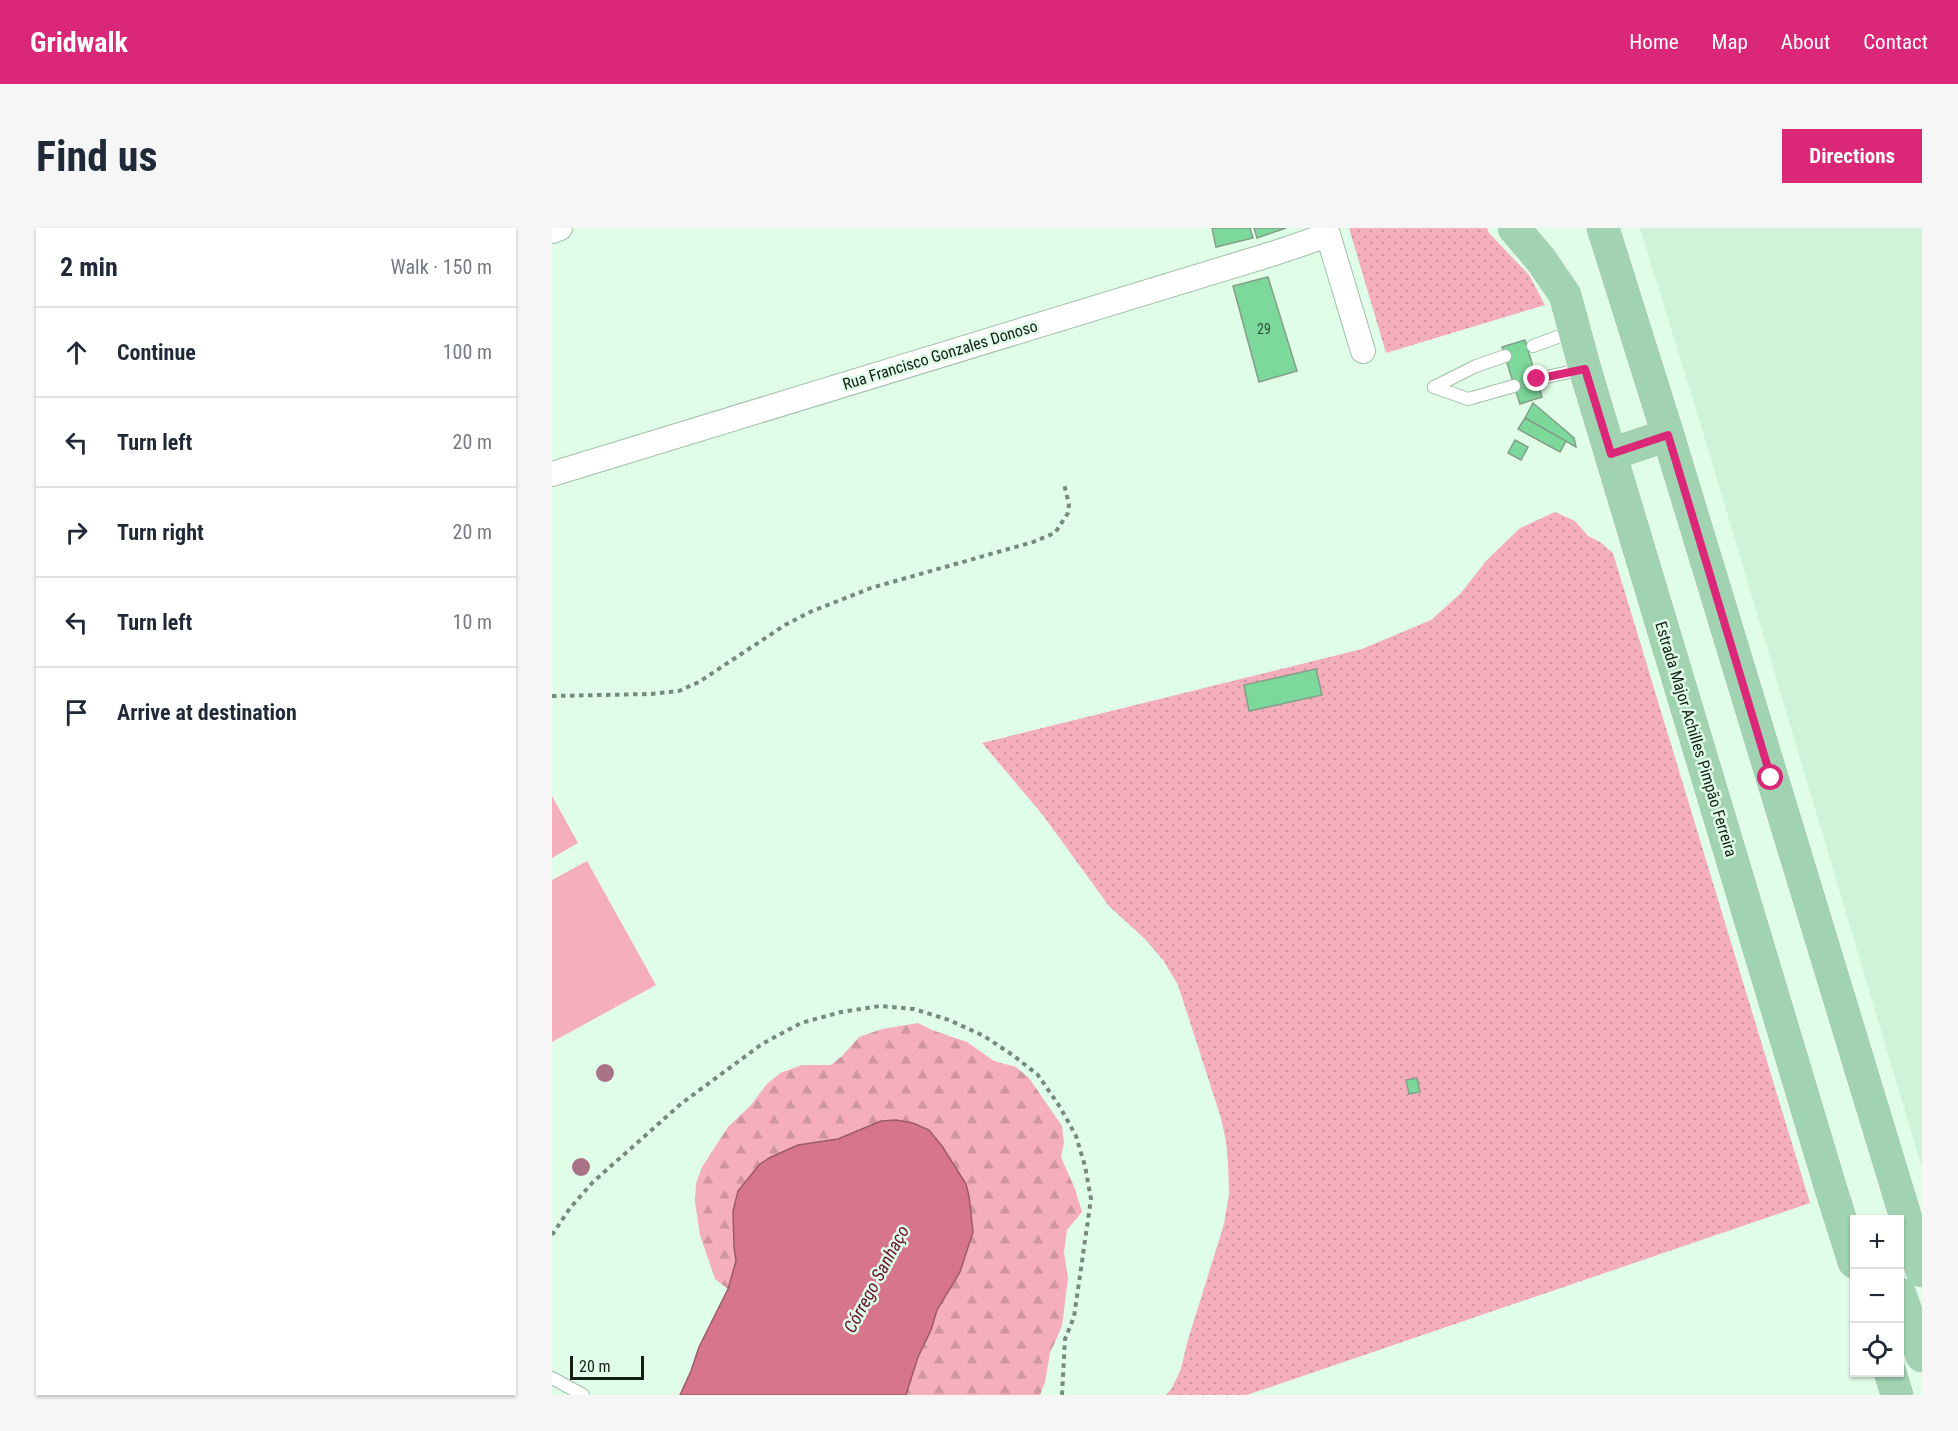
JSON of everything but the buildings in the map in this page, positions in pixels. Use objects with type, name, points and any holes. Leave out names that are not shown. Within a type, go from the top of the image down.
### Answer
[{"type":"main road","name":"Estrada Major Achilles Pimpão Ferreira","points":[[1514,228],[1541,260],[1565,295],[1611,454],[1848,1217],[1850,1232]]},
{"type":"main road","points":[[1603,228],[1922,1271]]},
{"type":"main road","points":[[1611,454],[1668,435]]},
{"type":"main road","points":[[1904,1307],[1922,1356]]},
{"type":"main road","points":[[1892,1377],[1897,1395]]},
{"type":"street","points":[[552,231],[560,228]]},
{"type":"street","points":[[1327,232],[1363,351]]},
{"type":"street","name":"Rua Francisco Gonzales Donoso","points":[[552,474],[1275,253],[1327,232]]},
{"type":"lane","points":[[1533,346],[1575,331]]},
{"type":"lane","points":[[1505,356],[1476,366],[1434,387],[1468,399],[1514,386]]},
{"type":"lane","points":[[1537,379],[1585,369]]},
{"type":"lane","points":[[552,1377],[583,1395]]},
{"type":"path","points":[[552,696],[651,694],[679,691],[699,682],[810,612],[871,588],[1033,542],[1055,533],[1068,513],[1069,504],[1064,484]]},
{"type":"path","points":[[552,1235],[570,1208],[593,1182],[682,1103],[762,1044],[801,1023],[841,1012],[880,1006],[914,1009],[949,1020],[984,1036],[1014,1056],[1038,1075],[1076,1136],[1085,1166],[1091,1199],[1074,1317],[1065,1339],[1062,1395]]},
{"type":"shaded area","points":[[1640,228],[1922,228],[1922,1168],[1702,429]]},
{"type":"green space","points":[[1349,228],[1487,228],[1489,233],[1529,275],[1545,305],[1386,353]]},
{"type":"green space","points":[[1555,512],[1575,521],[1588,536],[1613,553],[1810,1203],[1247,1395],[1166,1395],[1181,1369],[1224,1224],[1229,1194],[1226,1141],[1221,1118],[1178,985],[1163,960],[1145,939],[1109,906],[1042,814],[982,743],[1362,649],[1431,620],[1461,593],[1486,561],[1520,528]]},
{"type":"green space","points":[[552,796],[578,843],[552,858]]},
{"type":"green space","points":[[587,861],[656,985],[552,1042],[552,880]]},
{"type":"green space","points":[[918,1023],[967,1042],[994,1061],[1016,1067],[1029,1078],[1062,1126],[1064,1143],[1061,1157],[1082,1212],[1067,1230],[1064,1253],[1068,1278],[1062,1326],[1050,1353],[1045,1382],[1040,1395],[906,1395],[937,1310],[960,1272],[973,1232],[966,1184],[942,1146],[881,1121],[838,1139],[798,1145],[785,1151],[748,1180],[738,1191],[733,1211],[736,1261],[728,1289],[715,1279],[700,1235],[695,1202],[696,1184],[702,1167],[728,1127],[751,1105],[766,1085],[780,1073],[802,1065],[831,1065],[859,1037],[882,1029]]},
{"type":"water","name":"Córrego Sanhaço","points":[[896,1120],[913,1123],[929,1130],[942,1146],[966,1184],[973,1232],[960,1272],[937,1310],[906,1395],[680,1395],[699,1347],[728,1289],[736,1261],[733,1211],[738,1191],[759,1165],[769,1158],[798,1145],[838,1139],[881,1121]]},
{"type":"route","points":[[1537,379],[1585,369],[1611,454],[1668,435],[1771,778]]}]
